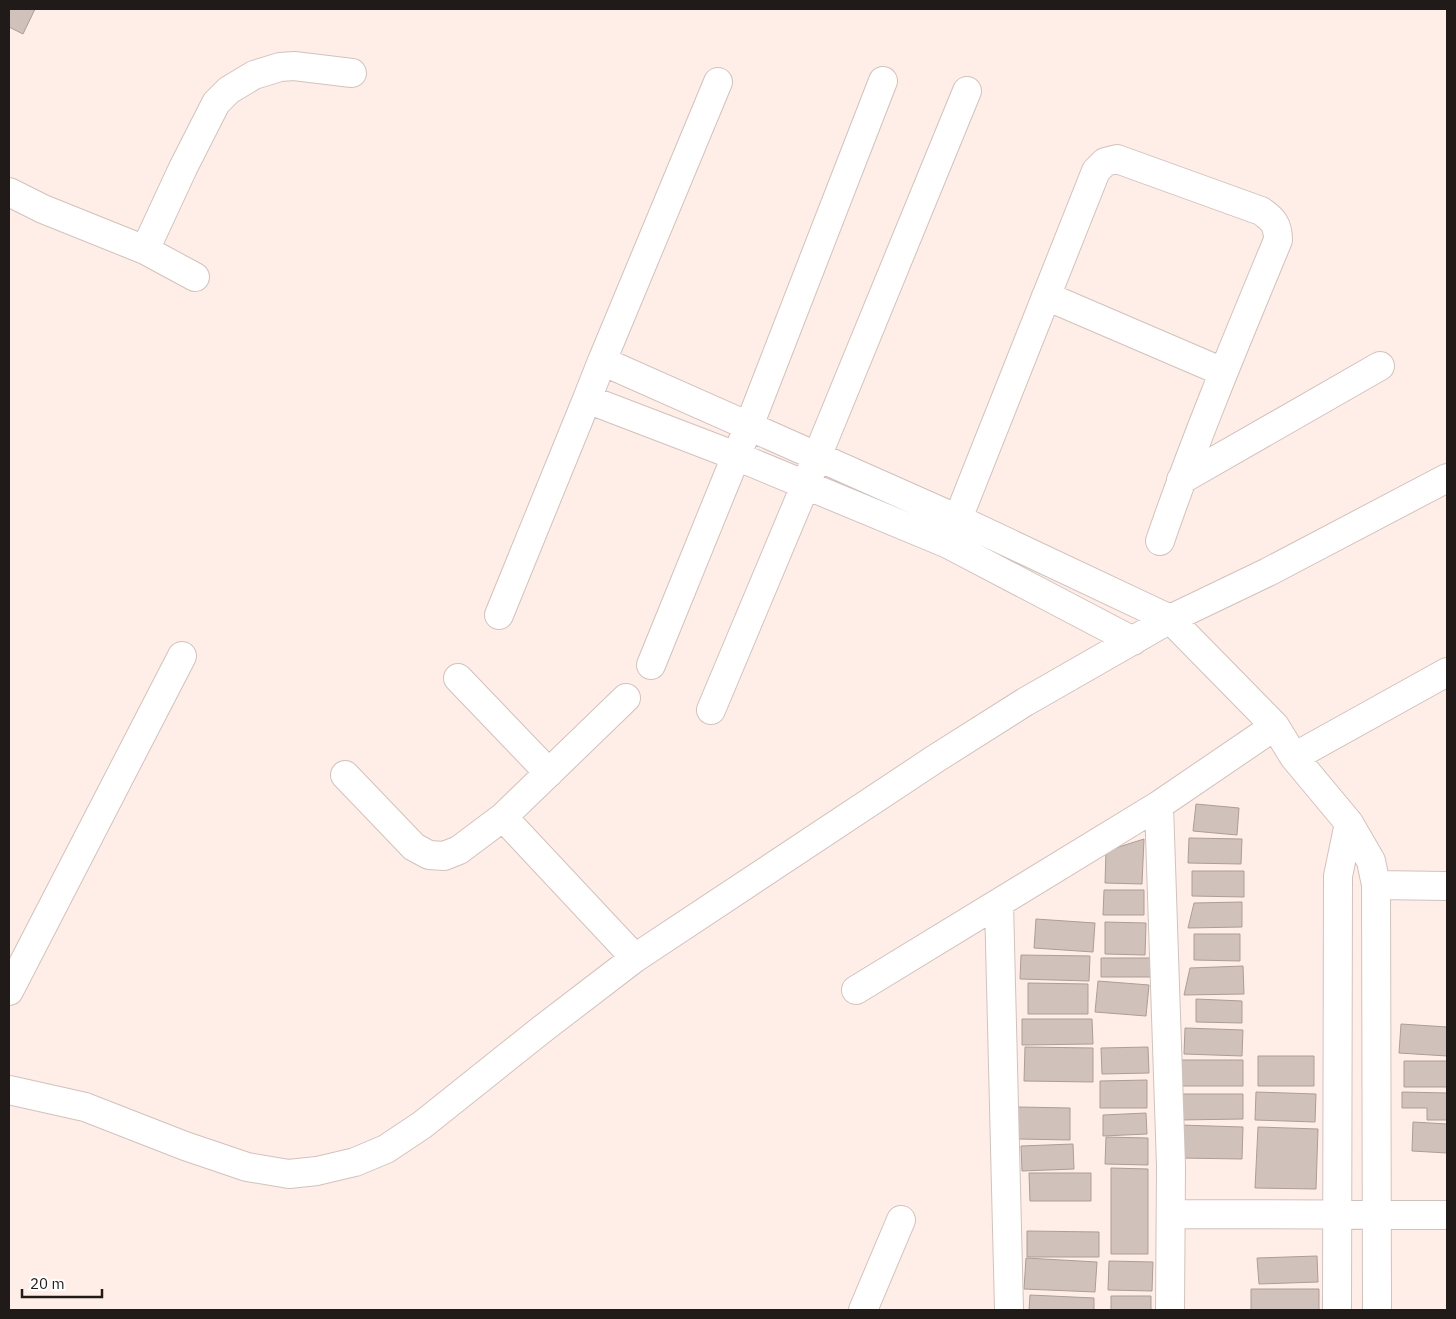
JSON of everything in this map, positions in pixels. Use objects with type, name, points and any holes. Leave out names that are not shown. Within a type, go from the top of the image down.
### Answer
[{"type":"street","points":[[145,250],[216,103],[229,90],[254,76],[280,67],[294,66],[352,73]]},
{"type":"street","points":[[651,665],[749,426],[883,81]]},
{"type":"street","points":[[499,615],[718,82]]},
{"type":"street","points":[[711,710],[967,91]]},
{"type":"street","points":[[948,544],[1096,171],[1105,162],[1117,159],[1261,210],[1272,218],[1278,229],[1278,240],[1223,372],[1160,540]]},
{"type":"street","points":[[9,192],[43,209],[145,250],[195,277]]},
{"type":"street","points":[[1046,296],[1223,372]]},
{"type":"street","points":[[602,361],[958,519],[1170,619],[1275,726],[1294,757],[1349,824],[1372,861],[1376,885],[1377,1310]]},
{"type":"street","points":[[1181,480],[1380,366]]},
{"type":"street","points":[[587,399],[736,456],[948,544],[1133,641]]},
{"type":"street","points":[[9,1090],[85,1107],[185,1146],[247,1167],[289,1174],[317,1171],[356,1162],[386,1149],[422,1125],[635,958],[935,759],[1025,702],[1170,619],[1268,572],[1447,478]]},
{"type":"street","points":[[9,991],[182,656]]},
{"type":"street","points":[[1294,757],[1447,672]]},
{"type":"street","points":[[458,678],[549,773]]},
{"type":"street","points":[[345,775],[414,848],[429,855],[444,856],[460,850],[503,817],[626,698]]},
{"type":"street","points":[[856,990],[1159,805],[1275,726]]},
{"type":"street","points":[[1159,805],[1172,1166],[1170,1310]]},
{"type":"street","points":[[503,817],[635,958]]},
{"type":"street","points":[[1337,1310],[1338,876],[1349,824]]},
{"type":"street","points":[[1376,885],[1447,886]]},
{"type":"street","points":[[999,903],[1009,1310]]},
{"type":"street","points":[[1171,1214],[1447,1215]]},
{"type":"street","points":[[863,1310],[901,1220]]},
{"type":"building","points":[[9,9],[35,9],[23,34],[9,27]]},
{"type":"building","points":[[1196,804],[1239,808],[1237,835],[1193,831]]},
{"type":"building","points":[[1189,838],[1242,839],[1241,864],[1188,863]]},
{"type":"building","points":[[1144,839],[1142,884],[1105,883],[1106,851]]},
{"type":"building","points":[[1192,871],[1244,871],[1244,897],[1192,896]]},
{"type":"building","points":[[1104,890],[1144,890],[1144,915],[1103,915]]},
{"type":"building","points":[[1242,902],[1242,927],[1188,928],[1194,903]]},
{"type":"building","points":[[1036,919],[1095,923],[1093,952],[1034,948]]},
{"type":"building","points":[[1105,922],[1146,923],[1145,955],[1105,954]]},
{"type":"building","points":[[1194,934],[1240,934],[1240,961],[1194,960]]},
{"type":"building","points":[[1021,955],[1090,956],[1089,981],[1020,979]]},
{"type":"building","points":[[1101,958],[1151,958],[1151,977],[1101,977]]},
{"type":"building","points":[[1243,966],[1244,994],[1184,995],[1190,968]]},
{"type":"building","points":[[1098,981],[1149,985],[1146,1016],[1095,1012]]},
{"type":"building","points":[[1028,983],[1088,984],[1088,1014],[1028,1014]]},
{"type":"building","points":[[1196,999],[1242,1001],[1242,1023],[1196,1022]]},
{"type":"building","points":[[1022,1019],[1092,1019],[1093,1044],[1022,1045]]},
{"type":"building","points":[[1401,1024],[1447,1027],[1447,1056],[1399,1053]]},
{"type":"building","points":[[1185,1028],[1243,1030],[1242,1056],[1184,1054]]},
{"type":"building","points":[[1025,1047],[1093,1048],[1093,1082],[1024,1081]]},
{"type":"building","points":[[1148,1047],[1149,1073],[1102,1074],[1101,1048]]},
{"type":"building","points":[[1258,1056],[1314,1056],[1314,1086],[1258,1086]]},
{"type":"building","points":[[1180,1060],[1243,1060],[1243,1086],[1180,1086]]},
{"type":"building","points":[[1404,1061],[1447,1061],[1447,1087],[1404,1087]]},
{"type":"building","points":[[1147,1080],[1147,1108],[1100,1108],[1100,1081]]},
{"type":"building","points":[[1256,1092],[1316,1094],[1315,1122],[1255,1120]]},
{"type":"building","points":[[1402,1092],[1447,1093],[1447,1120],[1427,1120],[1427,1108],[1402,1108]]},
{"type":"building","points":[[1179,1094],[1243,1094],[1243,1119],[1179,1120]]},
{"type":"building","points":[[1018,1107],[1070,1108],[1070,1140],[1018,1139]]},
{"type":"building","points":[[1146,1113],[1147,1134],[1103,1136],[1103,1115]]},
{"type":"building","points":[[1413,1122],[1447,1124],[1447,1153],[1412,1151]]},
{"type":"building","points":[[1180,1125],[1243,1127],[1242,1159],[1180,1158]]},
{"type":"building","points":[[1258,1127],[1318,1129],[1316,1189],[1255,1188]]},
{"type":"building","points":[[1106,1137],[1148,1138],[1148,1165],[1105,1164]]},
{"type":"building","points":[[1073,1144],[1074,1169],[1022,1171],[1021,1146]]},
{"type":"building","points":[[1111,1168],[1148,1169],[1148,1254],[1111,1254]]},
{"type":"building","points":[[1029,1173],[1091,1173],[1091,1201],[1030,1201]]},
{"type":"building","points":[[1027,1231],[1099,1232],[1099,1257],[1027,1257]]},
{"type":"building","points":[[1317,1256],[1318,1282],[1259,1284],[1257,1258]]},
{"type":"building","points":[[1026,1258],[1097,1262],[1095,1292],[1024,1289]]},
{"type":"building","points":[[1109,1261],[1153,1262],[1152,1291],[1108,1290]]},
{"type":"building","points":[[1251,1289],[1319,1289],[1319,1310],[1251,1310]]},
{"type":"building","points":[[1030,1295],[1094,1298],[1094,1310],[1029,1310]]},
{"type":"building","points":[[1111,1296],[1151,1296],[1151,1310],[1111,1310]]}]
